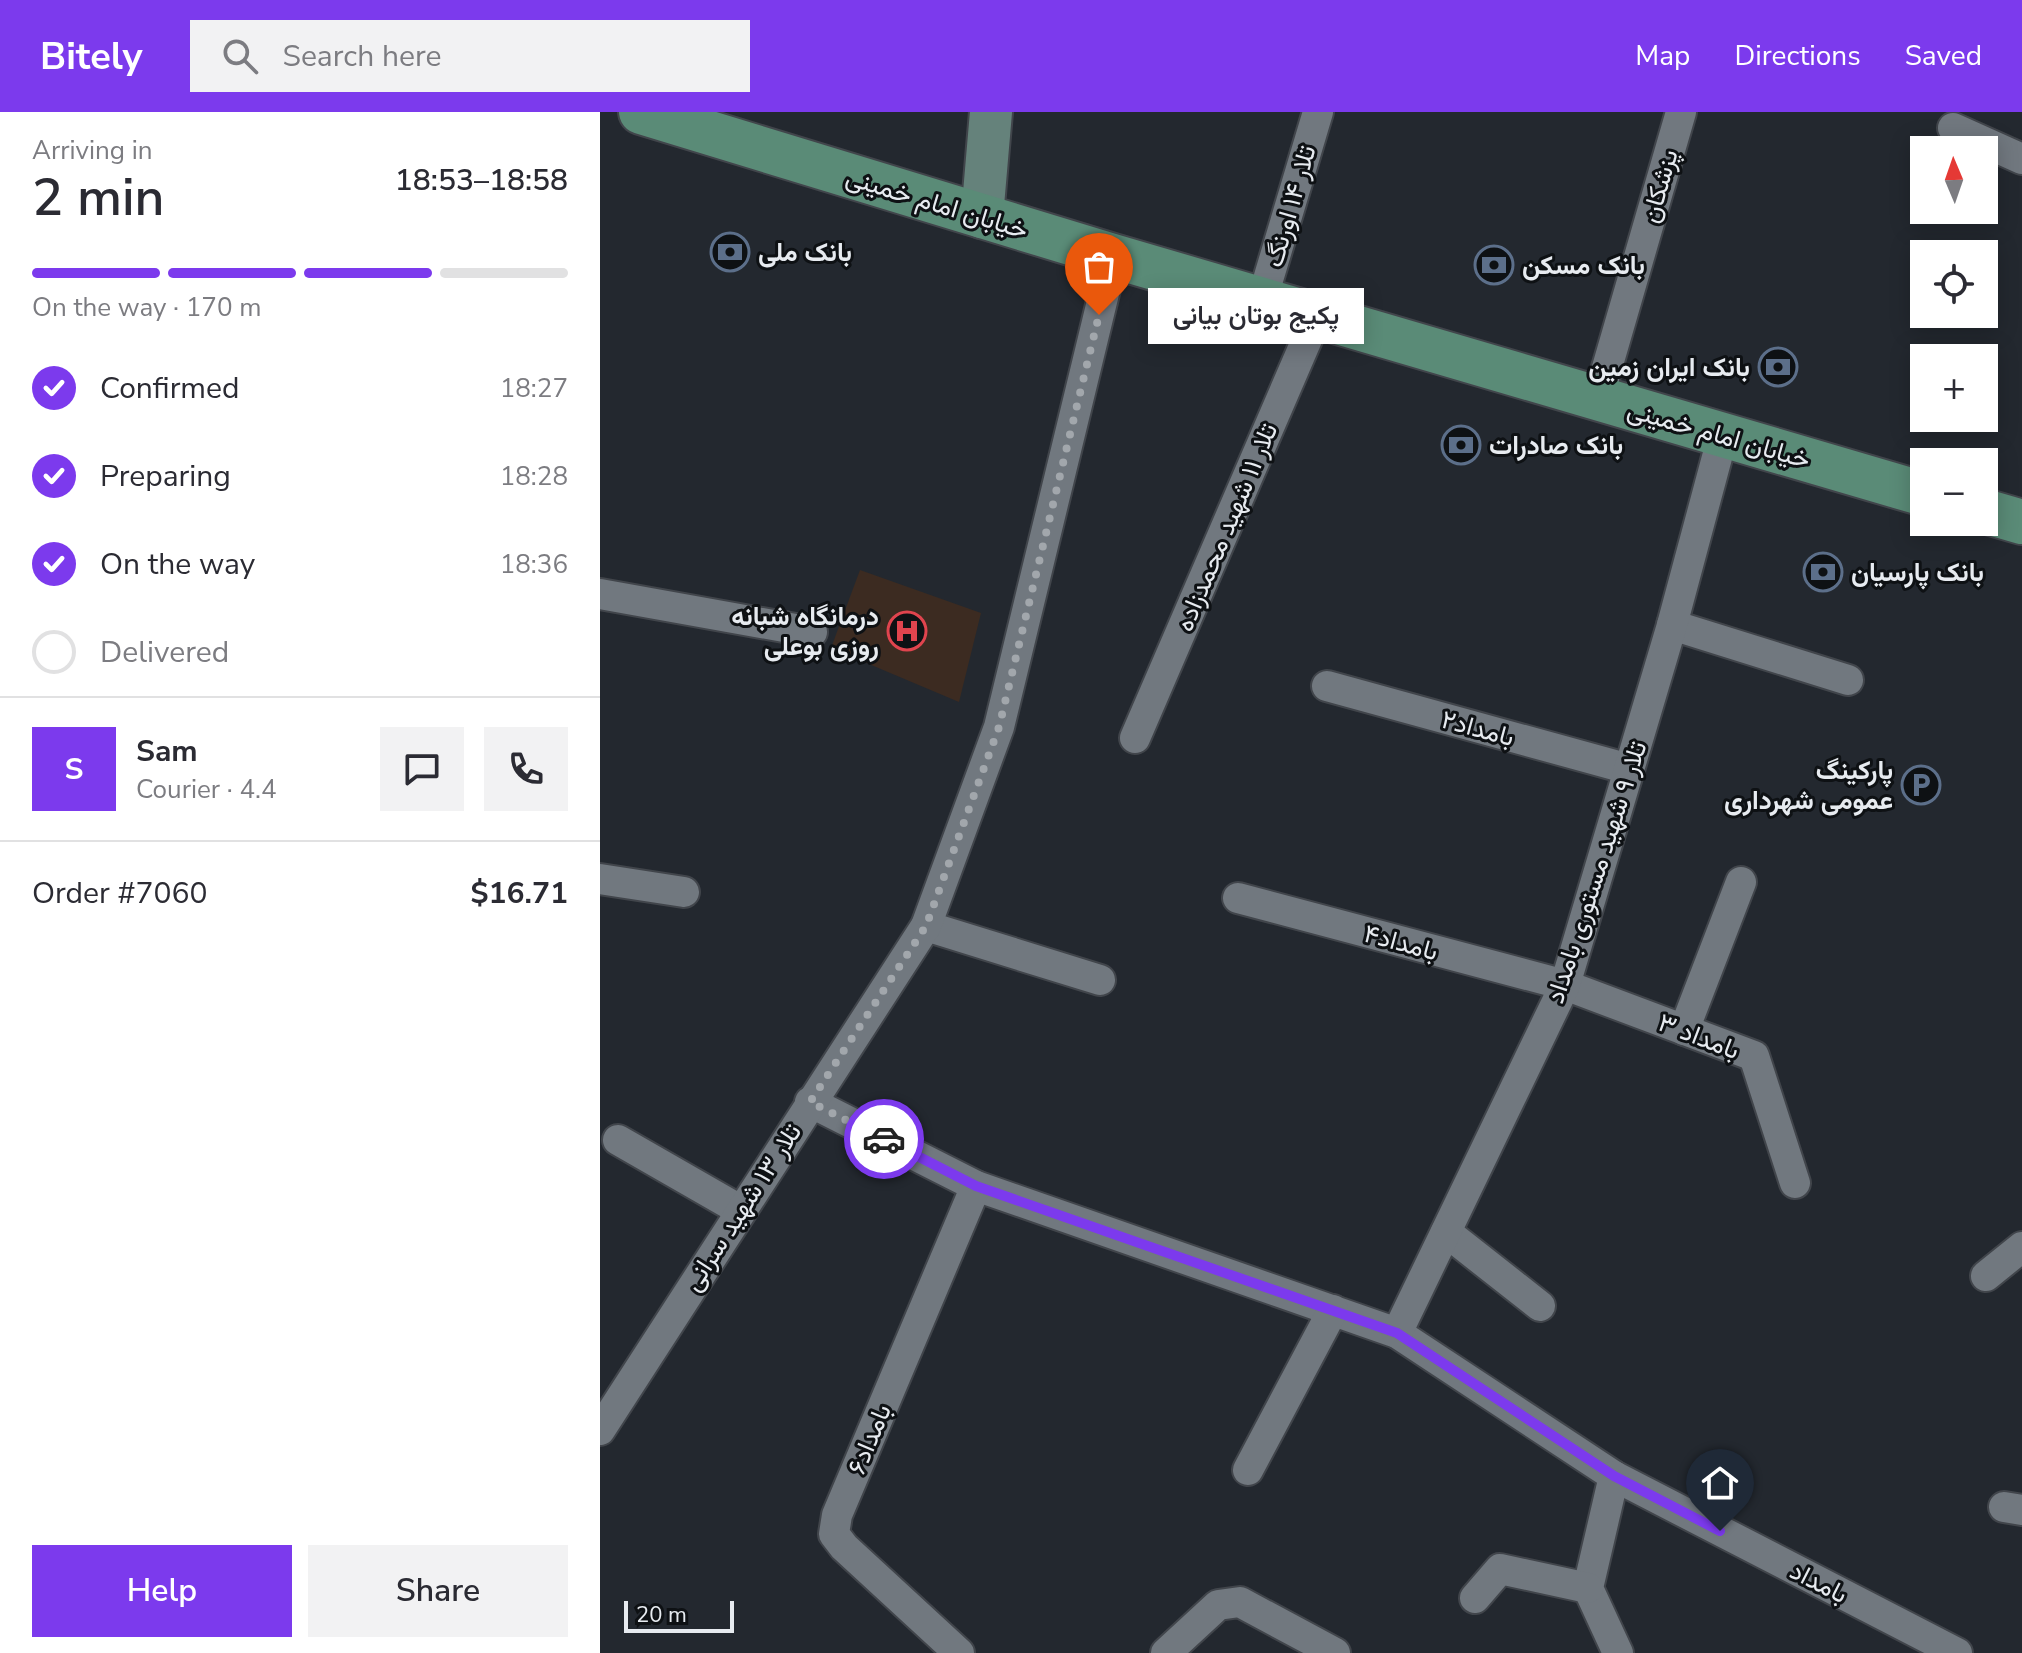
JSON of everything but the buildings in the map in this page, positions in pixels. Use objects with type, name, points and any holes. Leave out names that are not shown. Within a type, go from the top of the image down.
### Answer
[{"type":"main road","points":[[982,217],[991,112]]},
{"type":"main road","name":"خیابان امام خمینی","points":[[646,113],[982,217],[1910,490]]},
{"type":"street","name":"تلار ۱۴ اورنگ","points":[[1262,300],[1318,112]]},
{"type":"street","name":"پزشکان","points":[[1598,399],[1681,112]]},
{"type":"street","points":[[1953,128],[2022,159]]},
{"type":"street","name":"تلار ۱۳ شهید سرانی","points":[[600,1430],[926,926],[999,727],[1113,256]]},
{"type":"street","name":"تلار ۱۱ شهید محمدزاده","points":[[1135,738],[1317,316]]},
{"type":"street","name":"تلار ۹ شهید مستوری بامداد","points":[[1397,1333],[1565,985],[1672,625],[1723,435]]},
{"type":"street","points":[[600,594],[812,632]]},
{"type":"street","points":[[1672,625],[1848,680]]},
{"type":"street","name":"بامداد۲","points":[[1327,686],[1629,769]]},
{"type":"street","points":[[600,879],[684,892]]},
{"type":"street","points":[[1684,1030],[1741,882]]},
{"type":"street","name":"بامداد۴","points":[[1238,898],[1565,985]]},
{"type":"street","points":[[926,926],[1100,980]]},
{"type":"street","name":"بامداد ۳","points":[[1565,985],[1754,1056],[1795,1183]]},
{"type":"street","name":"بامداد","points":[[810,1102],[976,1186],[1397,1333],[1614,1476],[1957,1653]]},
{"type":"street","points":[[618,1140],[740,1210]]},
{"type":"street","name":"بامداد۶","points":[[959,1653],[844,1547],[834,1534],[837,1515],[976,1186]]},
{"type":"street","points":[[1446,1232],[1540,1306]]},
{"type":"street","points":[[1986,1276],[2022,1247]]},
{"type":"street","points":[[1248,1470],[1333,1310]]},
{"type":"street","points":[[1614,1476],[1588,1588],[1618,1653]]},
{"type":"street","points":[[1475,1598],[1500,1569],[1588,1588]]},
{"type":"street","points":[[1166,1653],[1218,1605],[1240,1602],[1335,1653]]},
{"type":"shaded area","name":"درمانگاه شبانه روزی بوعلی","points":[[860,570],[981,613],[959,702],[831,648]]},
{"type":"way so far","points":[[884,1139],[810,1102],[926,926],[999,727],[1099,315]]},
{"type":"place","name":"بانک ملی","points":[[730,252]]},
{"type":"place","name":"بانک مسکن","points":[[1494,265]]},
{"type":"place","name":"پکیج بوتان بیانی","points":[[1099,315]]},
{"type":"place","name":"بانک ایران زمین","points":[[1778,367]]},
{"type":"place","name":"بانک صادرات","points":[[1461,445]]},
{"type":"place","name":"بانک پارسیان","points":[[1823,572]]},
{"type":"place","name":"درمانگاه شبانه روزی بوعلی","points":[[907,631]]},
{"type":"place","name":"پارکینگ عمومی شهرداری","points":[[1921,785]]},
{"type":"route","points":[[884,1139],[976,1186],[1397,1333],[1614,1476],[1720,1531]]}]
